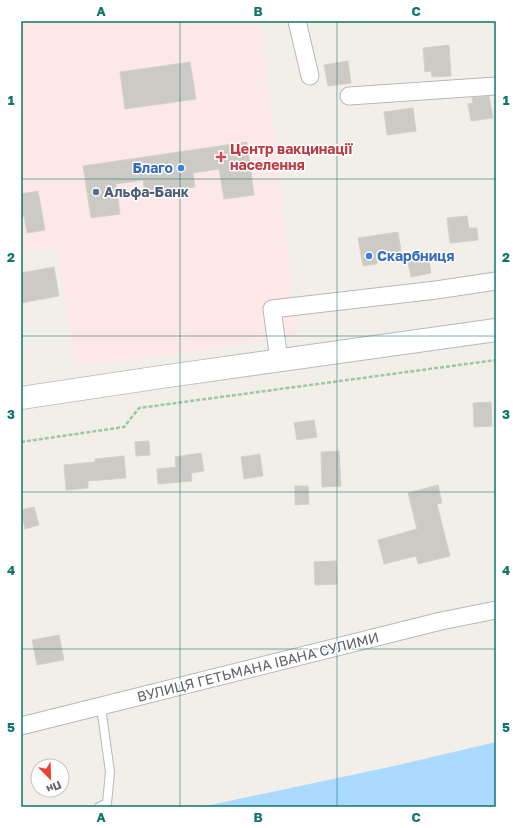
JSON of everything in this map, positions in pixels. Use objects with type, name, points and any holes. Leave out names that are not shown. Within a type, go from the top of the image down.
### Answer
[{"type":"main road","points":[[21,398],[496,330]]},
{"type":"street","points":[[297,21],[310,76]]},
{"type":"street","points":[[349,96],[496,86]]},
{"type":"street","points":[[280,360],[272,309],[430,291],[496,281]]},
{"type":"street","name":"ВУЛИЦЯ ГЕТЬМАНА ІВАНА СУЛИМИ","points":[[21,726],[433,623],[496,610]]},
{"type":"lane","points":[[99,807],[106,803],[110,772],[101,707]]},
{"type":"path","points":[[21,442],[124,427],[139,408],[496,360]]},
{"type":"shaded area","points":[[21,21],[260,21],[298,337],[75,367],[57,247],[21,253]]},
{"type":"water","points":[[496,742],[496,807],[201,807],[394,766]]},
{"type":"building","points":[[449,45],[451,76],[432,77],[431,71],[425,72],[423,48]]},
{"type":"building","points":[[348,61],[351,83],[328,86],[324,65]]},
{"type":"building","points":[[190,62],[196,99],[125,109],[120,72]]},
{"type":"building","points":[[489,96],[493,118],[471,121],[468,104],[473,103],[472,98]]},
{"type":"building","points":[[413,108],[416,131],[387,135],[384,112]]},
{"type":"building","points":[[247,142],[254,195],[224,199],[219,169],[193,173],[195,187],[145,194],[143,180],[116,184],[120,214],[91,218],[83,166]]},
{"type":"building","points":[[38,191],[45,230],[27,233],[24,216],[21,217],[21,194]]},
{"type":"building","points":[[467,216],[469,228],[477,228],[478,240],[450,243],[447,218]]},
{"type":"building","points":[[398,232],[401,251],[376,255],[377,264],[363,266],[358,238]]},
{"type":"building","points":[[428,255],[431,273],[411,277],[407,258]]},
{"type":"building","points":[[54,267],[59,296],[21,303],[21,273]]},
{"type":"building","points":[[491,402],[492,426],[474,427],[473,403]]},
{"type":"building","points":[[314,420],[317,437],[297,440],[294,423]]},
{"type":"building","points":[[149,441],[150,455],[136,456],[135,442]]},
{"type":"building","points":[[339,451],[341,486],[322,487],[321,452]]},
{"type":"building","points":[[201,453],[204,471],[191,473],[192,481],[158,484],[157,469],[176,467],[175,457]]},
{"type":"building","points":[[260,454],[263,476],[244,479],[241,457]]},
{"type":"building","points":[[124,456],[126,478],[88,481],[88,488],[66,490],[64,465],[95,462],[95,459]]},
{"type":"building","points":[[438,485],[442,503],[437,504],[450,556],[418,564],[416,556],[384,564],[378,540],[417,529],[408,493]]},
{"type":"building","points":[[295,486],[308,486],[309,504],[295,505]]},
{"type":"building","points":[[34,507],[39,525],[25,529],[21,510]]},
{"type":"building","points":[[336,561],[337,584],[315,585],[314,562]]},
{"type":"building","points":[[59,635],[64,660],[37,665],[32,640]]},
{"type":"place","name":"Центр вакцинації населення","points":[[221,157]]},
{"type":"place","name":"Благо","points":[[181,168]]},
{"type":"place","name":"Альфа-Банк","points":[[96,192]]},
{"type":"place","name":"Скарбниця","points":[[369,256]]}]
